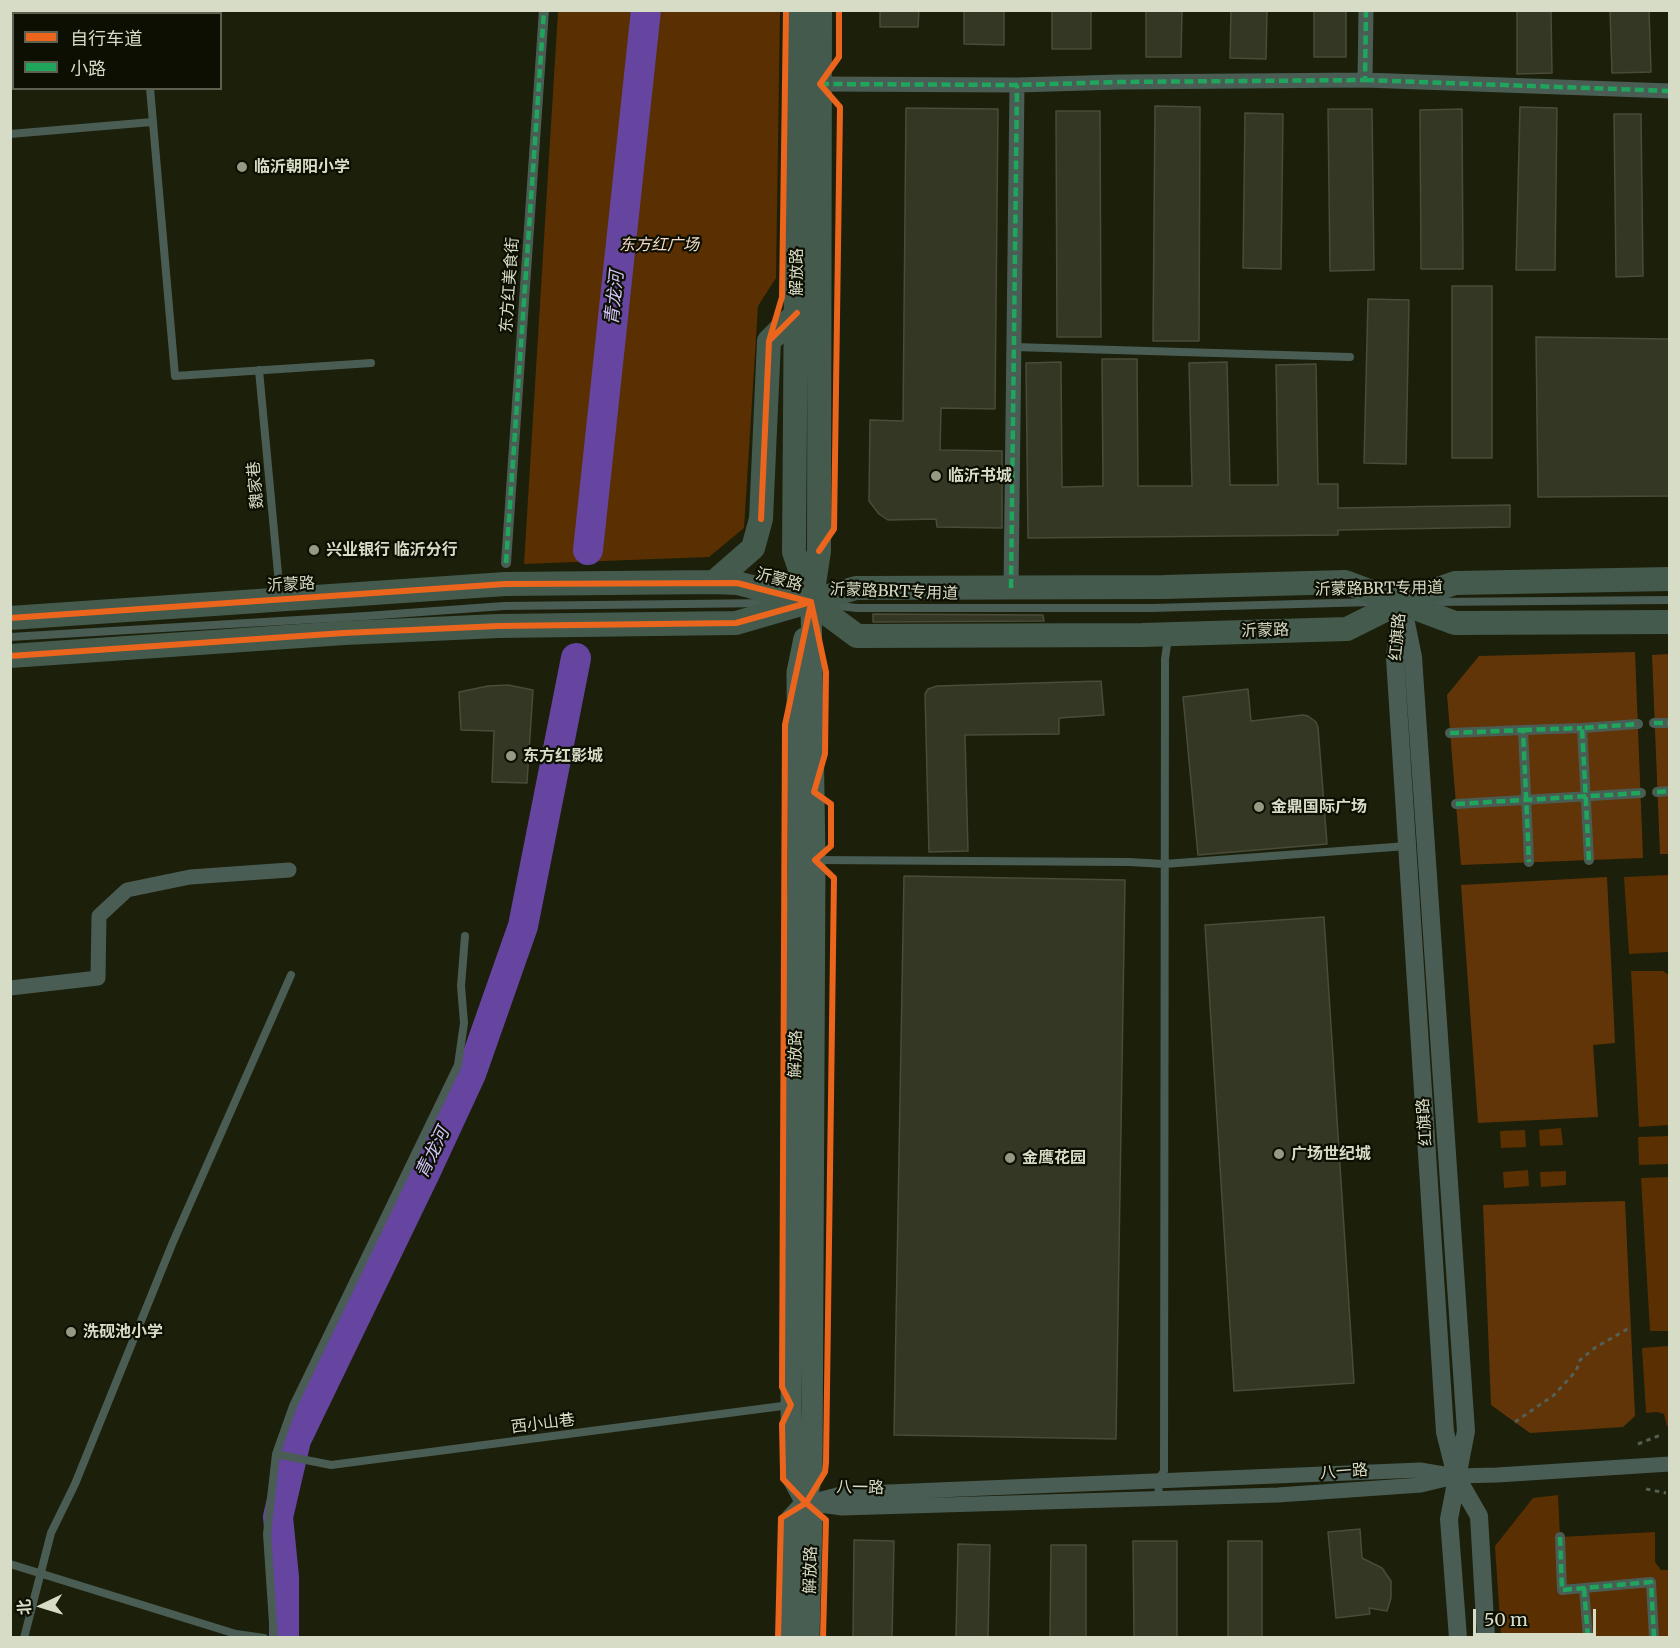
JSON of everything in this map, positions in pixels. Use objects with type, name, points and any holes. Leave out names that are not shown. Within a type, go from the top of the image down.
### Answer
[{"type":"main road","name":"解放路","points":[[789,1638],[791,1519],[806,1503],[812,1474],[814,792],[825,754],[826,672],[811,602],[794,552],[798,10]]},
{"type":"main road","name":"解放路","points":[[810,1638],[812,1520],[792,1477],[791,1405],[798,862],[797,672],[819,551],[820,10]]},
{"type":"main road","points":[[714,582],[753,548],[762,519],[769,341],[797,313]]},
{"type":"main road","name":"沂蒙路","points":[[10,618],[505,584],[714,582],[737,583],[811,602],[857,636],[1169,634],[1347,629],[1401,602],[1455,583],[1670,579]]},
{"type":"main road","name":"沂蒙路","points":[[10,656],[344,633],[498,626],[736,623],[856,588],[1164,587],[1345,582],[1455,623],[1670,622]]},
{"type":"street","name":"东方红美食街","points":[[506,562],[544,10]]},
{"type":"street","points":[[1365,10],[1365,80]]},
{"type":"street","points":[[820,84],[1017,85],[1365,80],[1670,91]]},
{"type":"street","points":[[1011,588],[1017,85]]},
{"type":"street","name":"红旗路","points":[[1401,602],[1395,658],[1445,1432],[1456,1476],[1479,1516],[1486,1638]]},
{"type":"street","name":"红旗路","points":[[1401,602],[1413,657],[1466,1431],[1449,1519],[1458,1638]]},
{"type":"street","points":[[1654,723],[1670,723]]},
{"type":"street","points":[[1450,733],[1638,724]]},
{"type":"street","points":[[1582,728],[1589,860]]},
{"type":"street","points":[[1523,730],[1529,862]]},
{"type":"street","points":[[1657,792],[1670,791]]},
{"type":"street","points":[[1456,804],[1641,793]]},
{"type":"street","points":[[10,988],[98,978],[99,916],[127,890],[190,877],[289,870]]},
{"type":"street","name":"八一路","points":[[806,1503],[842,1508],[1278,1495],[1421,1485],[1456,1476],[1670,1464]]},
{"type":"street","name":"八一路","points":[[806,1503],[841,1494],[1420,1470],[1456,1476]]},
{"type":"street","points":[[1560,1537],[1562,1590],[1651,1582],[1654,1638]]},
{"type":"street","points":[[1584,1588],[1588,1638]]},
{"type":"lane","points":[[150,90],[175,376],[371,363]]},
{"type":"lane","points":[[10,134],[152,122]]},
{"type":"lane","points":[[1014,347],[1350,357]]},
{"type":"lane","name":"魏家巷","points":[[260,370],[280,598]]},
{"type":"lane","name":"沂蒙路BRT专用道","points":[[10,637],[504,606],[811,602],[857,608],[1152,608],[1401,602],[1670,600]]},
{"type":"lane","points":[[1159,1498],[1158,1481],[1164,1471],[1165,658],[1169,634]]},
{"type":"lane","points":[[815,860],[1164,864],[1407,846]]},
{"type":"lane","points":[[274,1638],[267,1534],[280,1454],[293,1406],[458,1065],[464,1023],[461,986],[465,936]]},
{"type":"lane","points":[[24,1638],[51,1533],[75,1484],[173,1242],[291,975]]},
{"type":"lane","name":"西小山巷","points":[[280,1454],[331,1465],[791,1405]]},
{"type":"lane","points":[[10,1564],[236,1634],[264,1638]]},
{"type":"path","points":[[1515,1422],[1554,1395],[1576,1371],[1580,1360],[1596,1347],[1631,1327]]},
{"type":"path","points":[[1638,1444],[1663,1434]]},
{"type":"path","points":[[1646,1489],[1666,1494]]},
{"type":"green space","name":"东方红广场","points":[[558,11],[780,11],[776,278],[758,306],[744,528],[709,557],[524,564]]},
{"type":"green space","points":[[1669,875],[1669,952],[1629,954],[1624,877]]},
{"type":"green space","points":[[1631,971],[1663,971],[1669,975],[1669,1125],[1639,1127]]},
{"type":"green space","points":[[1561,1128],[1563,1145],[1540,1146],[1539,1130]]},
{"type":"green space","points":[[1525,1130],[1526,1147],[1501,1148],[1500,1131]]},
{"type":"green space","points":[[1669,1136],[1669,1164],[1639,1165],[1638,1137]]},
{"type":"green space","points":[[1528,1170],[1529,1186],[1504,1188],[1503,1172]]},
{"type":"green space","points":[[1566,1171],[1566,1185],[1541,1187],[1540,1172]]},
{"type":"green space","points":[[1669,1177],[1669,1331],[1650,1331],[1641,1178]]},
{"type":"green space","points":[[1669,1346],[1670,1425],[1667,1426],[1664,1414],[1646,1413],[1642,1348]]},
{"type":"green space","points":[[1558,1495],[1560,1537],[1655,1532],[1655,1562],[1661,1570],[1669,1570],[1669,1637],[1501,1637],[1495,1546],[1533,1498]]},
{"type":"shaded area","points":[[1635,652],[1643,858],[1461,865],[1447,695],[1479,656]]},
{"type":"shaded area","points":[[1669,654],[1669,854],[1660,854],[1652,655]]},
{"type":"shaded area","points":[[1607,877],[1615,1043],[1593,1045],[1598,1117],[1478,1123],[1461,885]]},
{"type":"shaded area","points":[[1625,1201],[1635,1416],[1623,1427],[1530,1433],[1491,1405],[1483,1205]]},
{"type":"building","points":[[880,10],[919,10],[918,27],[880,27]]},
{"type":"building","points":[[964,10],[1004,10],[1004,45],[964,44]]},
{"type":"building","points":[[1052,10],[1091,10],[1091,49],[1052,49]]},
{"type":"building","points":[[1146,10],[1182,10],[1181,57],[1146,57]]},
{"type":"building","points":[[1231,10],[1267,10],[1266,59],[1230,58]]},
{"type":"building","points":[[1314,10],[1346,10],[1346,57],[1314,57]]},
{"type":"building","points":[[1517,10],[1551,10],[1552,73],[1517,74]]},
{"type":"building","points":[[1610,10],[1649,10],[1651,72],[1612,73]]},
{"type":"building","points":[[1155,106],[1200,107],[1199,341],[1153,341]]},
{"type":"building","points":[[1520,107],[1557,108],[1555,270],[1516,270]]},
{"type":"building","points":[[906,108],[998,109],[995,409],[941,408],[940,450],[1002,451],[1002,528],[937,527],[936,519],[888,520],[879,514],[869,501],[870,420],[903,421]]},
{"type":"building","points":[[1328,109],[1372,109],[1374,270],[1330,271]]},
{"type":"building","points":[[1462,109],[1463,269],[1421,269],[1420,110]]},
{"type":"building","points":[[1056,111],[1100,111],[1101,337],[1057,337]]},
{"type":"building","points":[[1245,113],[1283,114],[1281,269],[1243,268]]},
{"type":"building","points":[[1614,114],[1641,114],[1643,276],[1616,277]]},
{"type":"building","points":[[1452,286],[1492,286],[1492,458],[1452,458]]},
{"type":"building","points":[[1368,299],[1409,300],[1406,464],[1364,463]]},
{"type":"building","points":[[1536,337],[1670,339],[1670,496],[1538,497]]},
{"type":"building","points":[[1102,359],[1137,359],[1138,486],[1192,486],[1189,363],[1227,362],[1230,485],[1278,485],[1276,365],[1316,364],[1318,484],[1338,484],[1338,508],[1510,505],[1510,527],[1338,530],[1338,535],[1028,538],[1026,363],[1061,362],[1062,487],[1103,486]]},
{"type":"building","points":[[873,614],[1043,615],[1044,621],[873,622]]},
{"type":"building","points":[[1101,681],[1104,715],[1059,718],[1059,734],[965,735],[968,851],[929,852],[925,694],[928,689],[937,686]]},
{"type":"building","name":"东方红影城","points":[[508,685],[533,690],[527,783],[492,782],[494,731],[461,730],[459,692],[488,686]]},
{"type":"building","name":"金鼎国际广场","points":[[1248,689],[1251,721],[1303,715],[1316,722],[1327,844],[1198,855],[1183,697]]},
{"type":"building","name":"金鹰花园","points":[[904,876],[1125,880],[1116,1439],[894,1435]]},
{"type":"building","name":"广场世纪城","points":[[1324,917],[1354,1383],[1234,1391],[1205,925]]},
{"type":"building","points":[[1360,1529],[1362,1558],[1382,1568],[1391,1581],[1391,1598],[1387,1611],[1369,1608],[1370,1614],[1336,1618],[1328,1532]]},
{"type":"building","points":[[854,1540],[894,1541],[892,1638],[853,1638]]},
{"type":"building","points":[[1133,1541],[1177,1541],[1177,1638],[1134,1638]]},
{"type":"building","points":[[1228,1541],[1262,1541],[1262,1638],[1228,1638]]},
{"type":"building","points":[[958,1544],[990,1545],[988,1638],[956,1638]]},
{"type":"building","points":[[1051,1545],[1086,1545],[1086,1638],[1050,1638]]},
{"type":"waterway","name":"青龙河","points":[[588,550],[646,10]]},
{"type":"waterway","name":"青龙河","points":[[284,1638],[284,1577],[278,1517],[296,1440],[471,1074],[523,926],[576,658]]},
{"type":"marked path","points":[[506,563],[544,10]]},
{"type":"marked path","points":[[820,84],[1017,85],[1365,80],[1366,10]]},
{"type":"marked path","points":[[1365,80],[1670,91]]},
{"type":"marked path","points":[[1011,588],[1017,85]]},
{"type":"marked path","points":[[1654,723],[1670,723]]},
{"type":"marked path","points":[[1589,860],[1582,728],[1638,724]]},
{"type":"marked path","points":[[1523,730],[1582,728]]},
{"type":"marked path","points":[[1450,733],[1523,730],[1529,862]]},
{"type":"marked path","points":[[1657,792],[1670,791]]},
{"type":"marked path","points":[[1456,804],[1641,793]]},
{"type":"marked path","points":[[1560,1537],[1562,1590],[1651,1582],[1654,1638]]},
{"type":"marked path","points":[[1584,1588],[1588,1638]]},
{"type":"cycle path","points":[[769,341],[782,297],[786,10]]},
{"type":"cycle path","points":[[819,551],[834,529],[840,107],[820,84],[839,57],[839,10]]},
{"type":"cycle path","points":[[761,519],[769,341],[797,313]]},
{"type":"cycle path","points":[[10,618],[505,584],[737,583],[811,602]]},
{"type":"cycle path","points":[[10,656],[344,633],[498,626],[736,623],[811,602]]},
{"type":"cycle path","points":[[778,1638],[781,1518],[806,1503],[825,1472],[826,1463],[834,878],[815,860],[831,846],[831,804],[814,792],[825,754],[826,672],[811,602]]},
{"type":"cycle path","points":[[810,608],[785,725],[782,1387],[791,1405],[782,1424],[783,1479],[826,1520],[823,1638]]},
{"type":"place","name":"临沂朝阳小学","points":[[242,167]]},
{"type":"place","name":"临沂书城","points":[[936,476]]},
{"type":"place","name":"兴业银行 临沂分行","points":[[314,550]]},
{"type":"place","name":"东方红影城","points":[[511,756]]},
{"type":"place","name":"金鼎国际广场","points":[[1259,807]]},
{"type":"place","name":"广场世纪城","points":[[1279,1154]]},
{"type":"place","name":"金鹰花园","points":[[1010,1158]]},
{"type":"place","name":"洗砚池小学","points":[[71,1332]]}]
